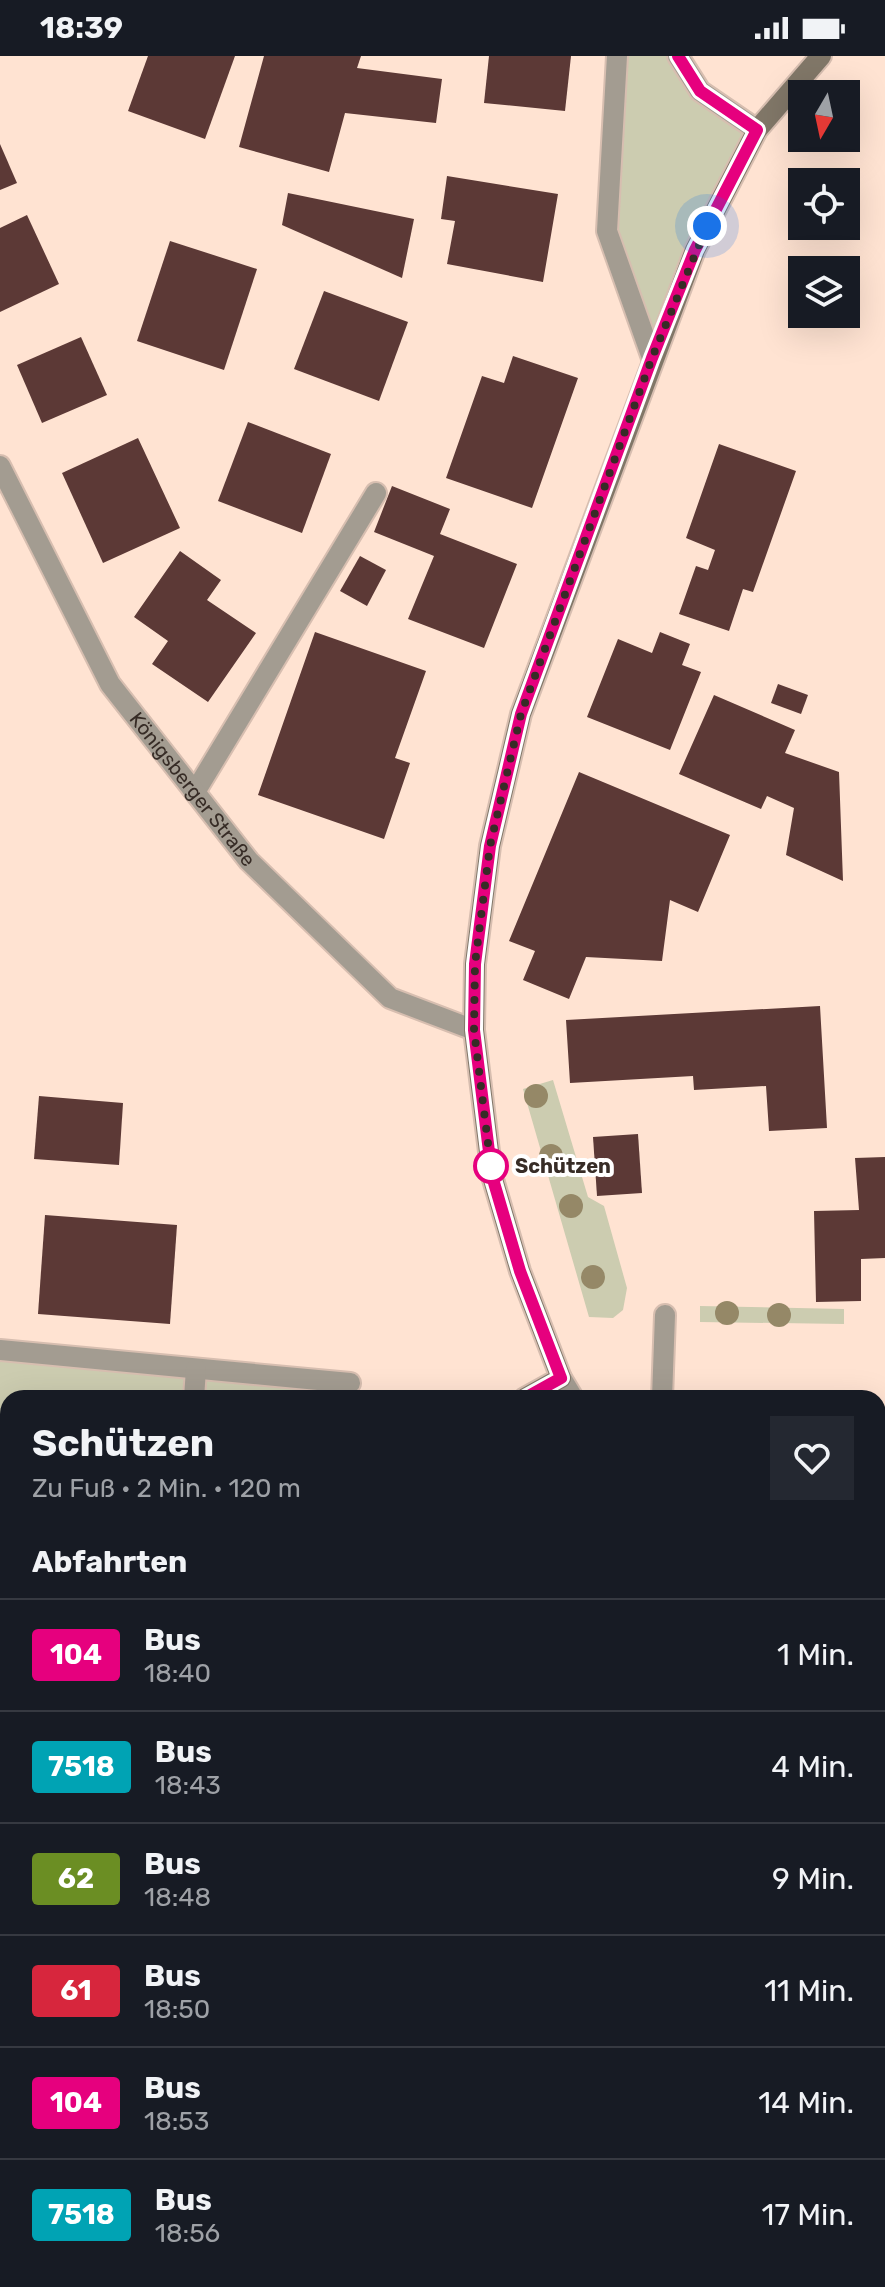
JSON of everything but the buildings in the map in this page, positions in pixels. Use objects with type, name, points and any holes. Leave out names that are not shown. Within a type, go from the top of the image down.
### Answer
[{"type":"main road","points":[[539,1390],[561,1378],[520,1271],[492,1176],[474,1030],[475,964],[490,846],[521,714],[695,250],[757,130],[802,74],[821,56]]},
{"type":"street","points":[[617,56],[607,231],[652,358]]},
{"type":"street","points":[[678,56],[700,91],[757,130]]},
{"type":"street","name":"Königsberger Straße","points":[[0,466],[110,684],[249,861],[390,998],[474,1030]]},
{"type":"street","points":[[195,792],[376,493]]},
{"type":"street","points":[[662,1390],[665,1315]]},
{"type":"street","points":[[0,1350],[350,1383]]},
{"type":"street","points":[[195,1390],[196,1369]]},
{"type":"street","points":[[561,1378],[568,1390]]},
{"type":"green space","points":[[617,56],[678,56],[700,91],[757,130],[652,358],[607,231]]},
{"type":"green space","points":[[553,1080],[588,1197],[604,1206],[627,1288],[623,1310],[613,1318],[589,1317],[523,1089]]},
{"type":"green space","points":[[700,1306],[844,1309],[844,1324],[700,1322]]},
{"type":"green space","points":[[0,1350],[350,1383],[353,1390],[0,1390]]},
{"type":"bus line","name":"104","points":[[539,1390],[561,1378],[520,1271],[492,1176],[474,1030],[475,964],[490,846],[521,714],[695,250],[757,130],[700,91],[678,56]]},
{"type":"place","name":"Schützen","points":[[491,1166]]},
{"type":"route","points":[[491,1166],[492,1176],[474,1030],[475,964],[496,819],[521,714],[652,358],[707,226]]}]
